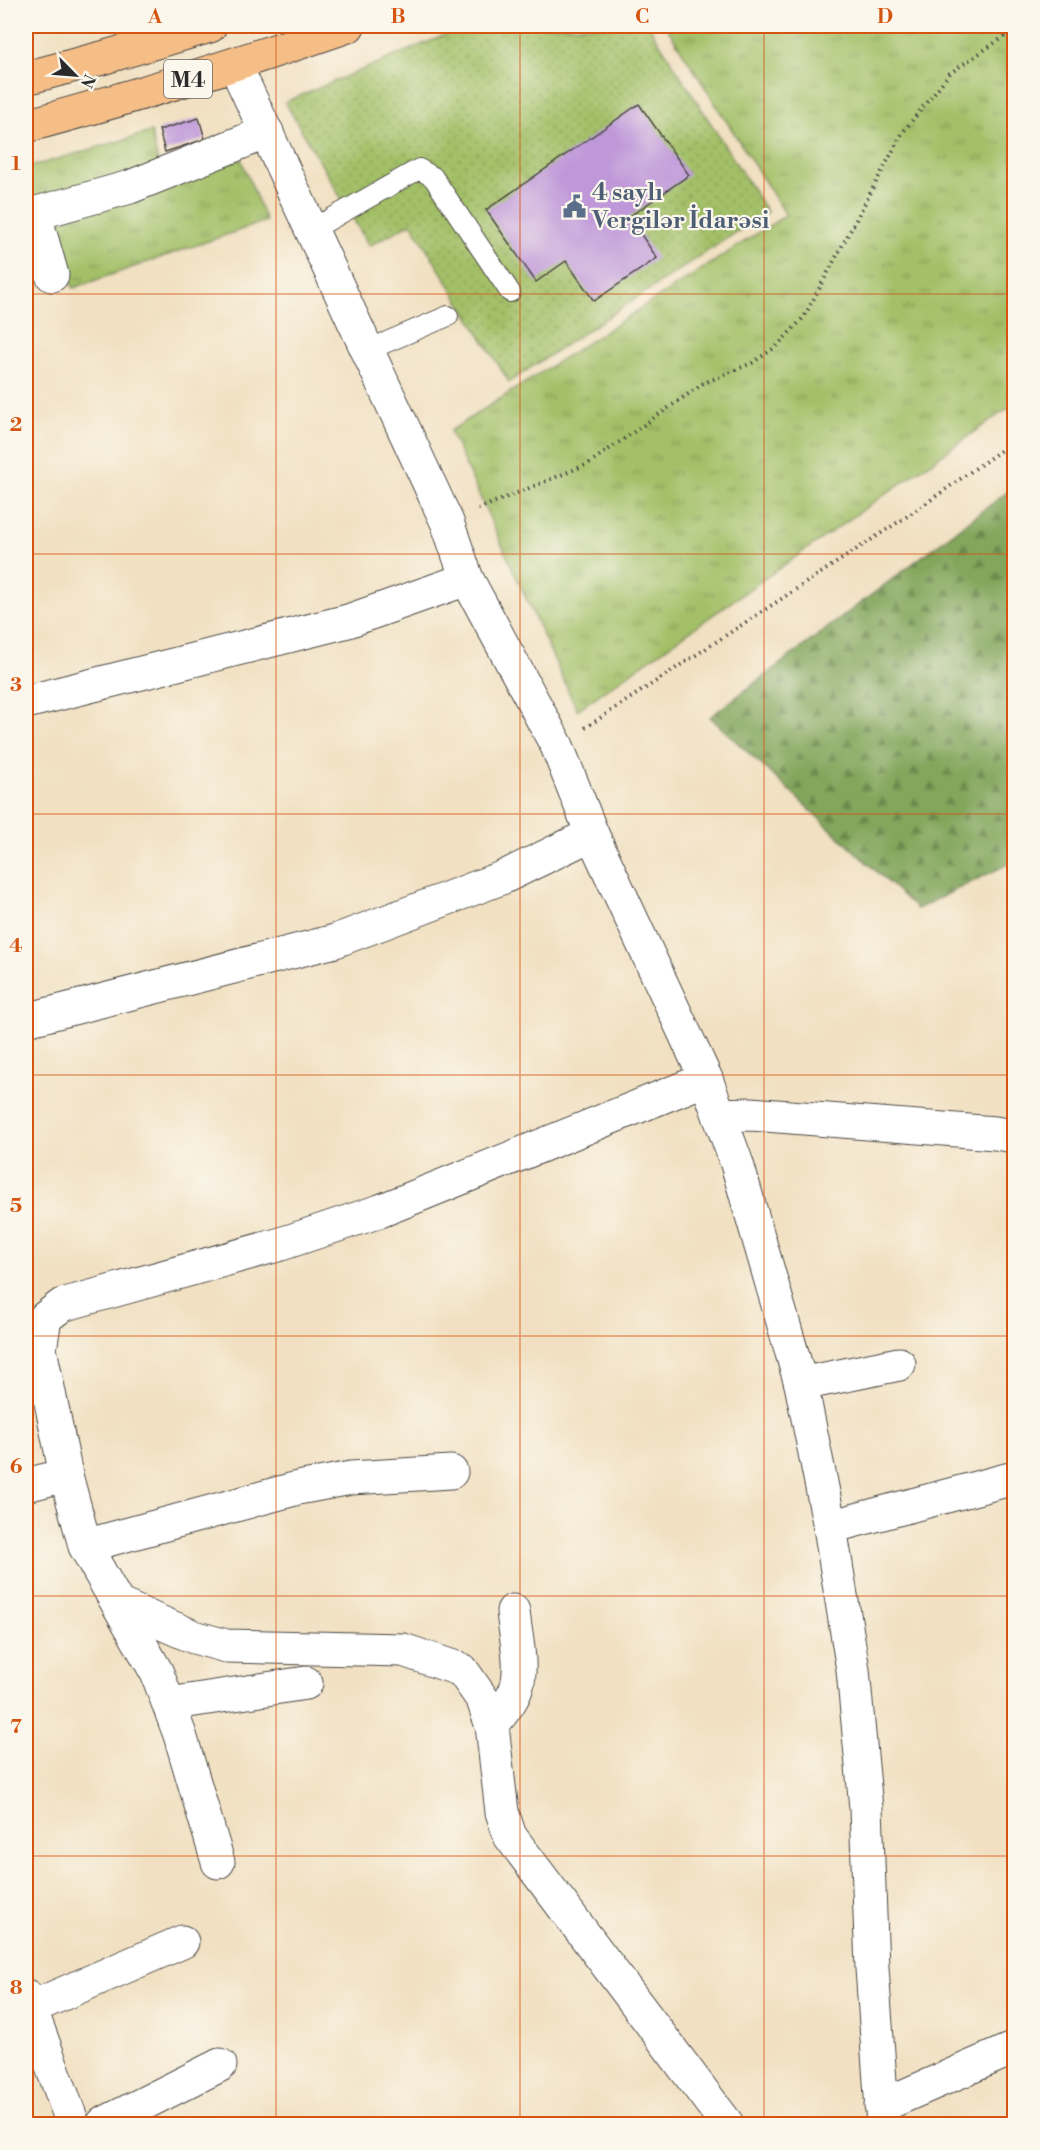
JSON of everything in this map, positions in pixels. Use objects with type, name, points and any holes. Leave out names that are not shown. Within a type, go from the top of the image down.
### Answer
[{"type":"highway","name":"M4","points":[[26,78],[210,26]]},
{"type":"highway","name":"M4","points":[[26,126],[236,65],[348,26]]},
{"type":"street","points":[[236,65],[447,522],[467,579],[557,746],[592,834],[706,1079],[736,1164],[801,1384],[830,1527],[853,1670],[866,1808],[872,1968],[882,2115],[1014,2048]]},
{"type":"street","points":[[52,275],[30,216],[130,187],[267,132]]},
{"type":"street","points":[[26,702],[348,621],[467,579]]},
{"type":"street","points":[[26,1020],[334,941],[504,878],[592,834]]},
{"type":"street","points":[[218,1862],[180,1735],[157,1673],[85,1546],[66,1475],[40,1348],[45,1318],[62,1305],[281,1244],[380,1211],[706,1079]]},
{"type":"street","points":[[719,1114],[751,1114],[995,1133],[1014,1137]]},
{"type":"street","points":[[801,1384],[899,1364]]},
{"type":"street","points":[[85,1546],[298,1488],[351,1478],[451,1472]]},
{"type":"street","points":[[26,1485],[66,1475]]},
{"type":"street","points":[[830,1527],[1014,1478]]},
{"type":"street","points":[[118,1604],[194,1637],[226,1646],[403,1650],[462,1670],[483,1700],[492,1726],[502,1812],[510,1836],[727,2124]]},
{"type":"street","points":[[492,1726],[510,1701],[518,1679],[513,1611]]},
{"type":"street","points":[[169,1704],[306,1683]]},
{"type":"street","points":[[73,2124],[28,2002],[182,1942]]},
{"type":"street","points":[[103,2124],[220,2065]]},
{"type":"lane","points":[[313,229],[420,169],[433,177],[510,292]]},
{"type":"lane","points":[[368,350],[448,316]]},
{"type":"path","points":[[447,522],[588,464],[704,383],[752,363],[776,347],[804,317],[903,132],[950,73],[1014,30]]},
{"type":"path","points":[[557,746],[918,508],[1014,441]]},
{"type":"green space","points":[[466,26],[649,26],[767,212],[509,382],[411,223],[369,246],[285,102]]},
{"type":"green space","points":[[666,26],[1014,26],[1014,404],[577,710],[450,431],[786,215]]},
{"type":"green space","points":[[151,132],[159,167],[26,204],[26,168]]},
{"type":"green space","points":[[241,159],[266,221],[73,288],[51,223]]},
{"type":"green space","points":[[1014,487],[1014,861],[917,909],[710,717]]},
{"type":"building","points":[[639,104],[689,175],[629,217],[657,258],[594,301],[566,261],[536,282],[486,210]]},
{"type":"building","points":[[199,118],[205,139],[165,152],[159,130]]},
{"type":"place","name":"4 saylı Vergilər İdarəsi","points":[[574,206]]}]
